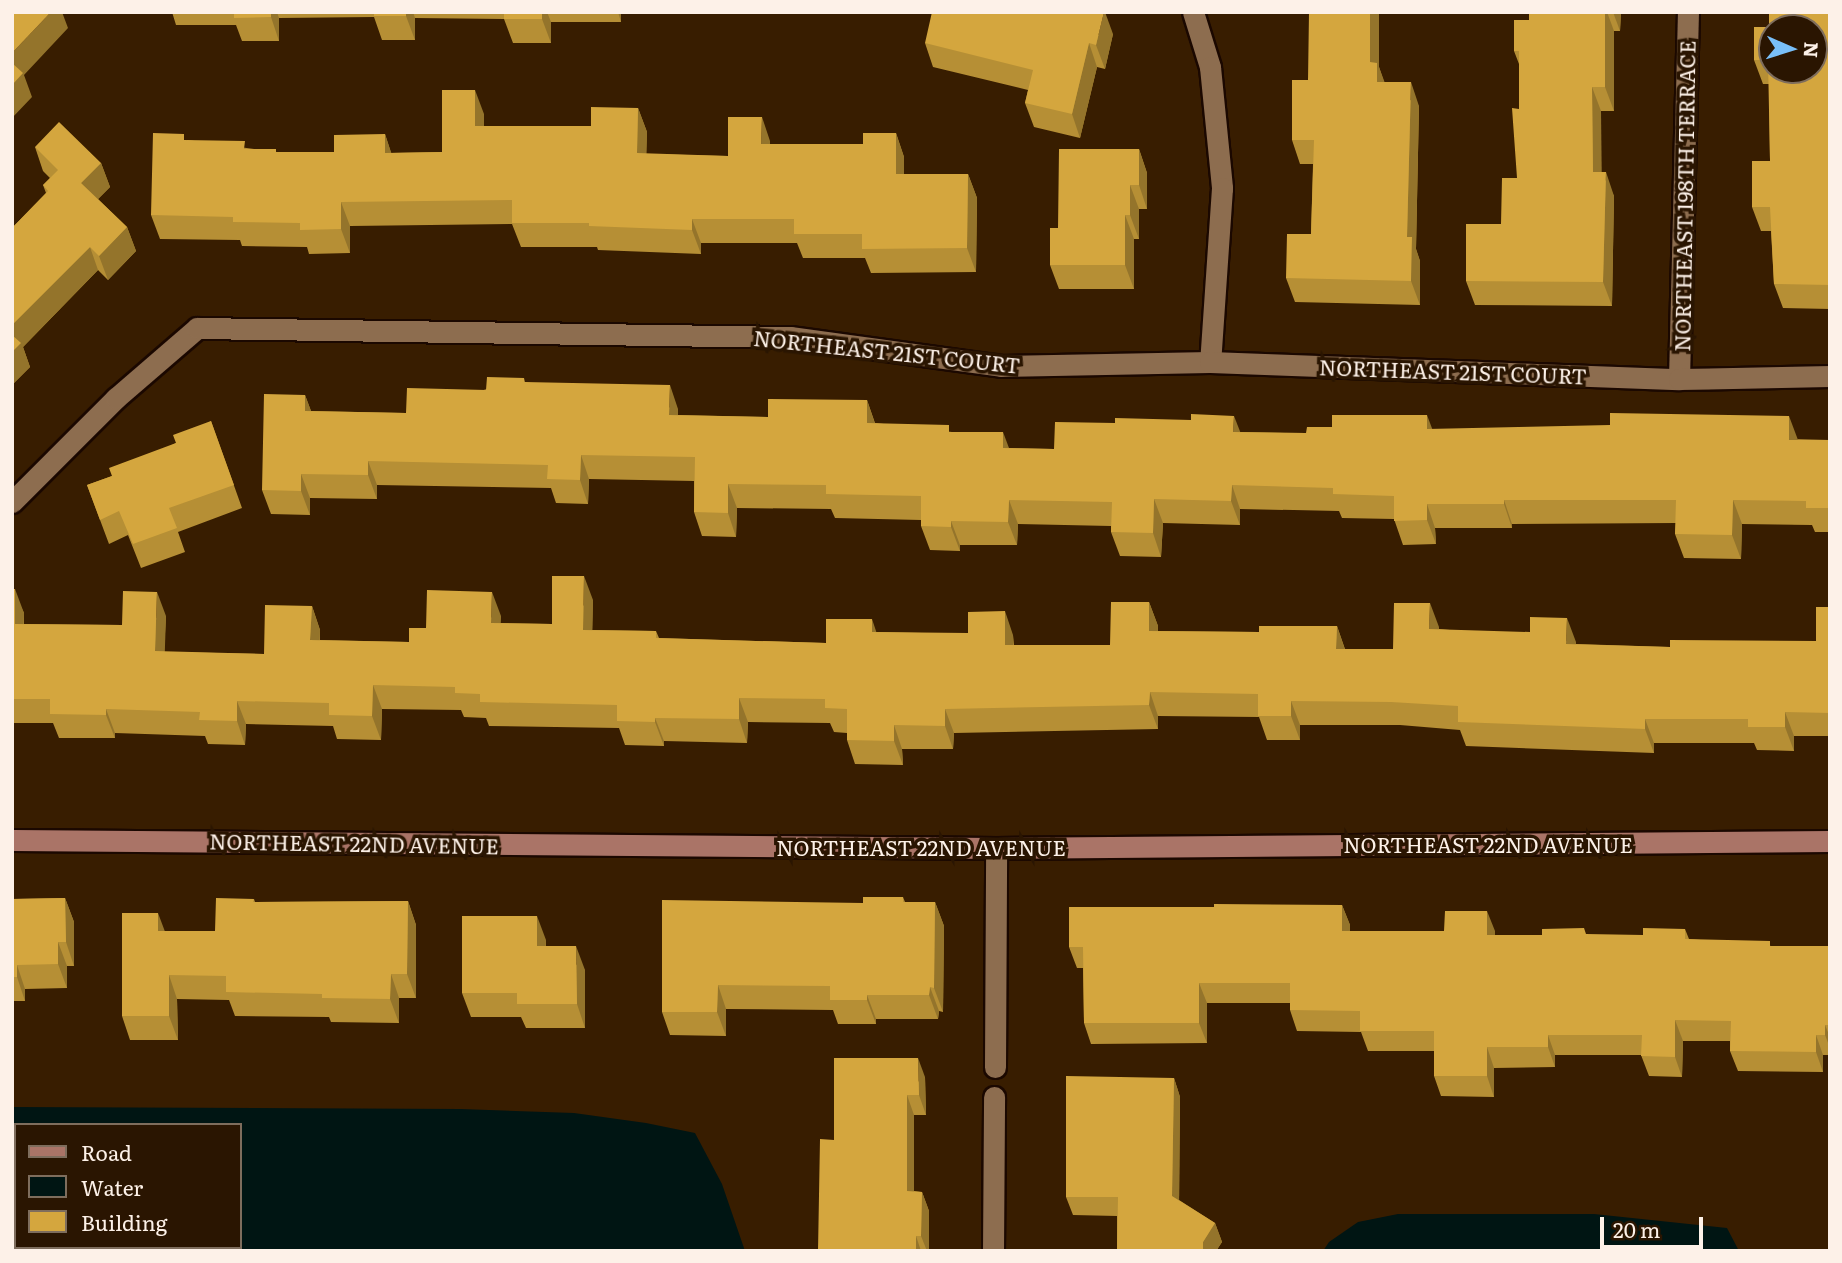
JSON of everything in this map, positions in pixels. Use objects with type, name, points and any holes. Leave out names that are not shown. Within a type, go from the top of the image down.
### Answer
[{"type":"street","points":[[1193,12],[1210,67],[1222,188],[1210,362]]},
{"type":"street","name":"NORTHEAST 198TH TERRACE","points":[[1679,379],[1688,12]]},
{"type":"street","name":"NORTHEAST 21ST COURT","points":[[12,502],[116,398],[197,328],[790,337],[1001,366],[1210,362],[1679,379],[1830,376]]},
{"type":"street","name":"NORTHEAST 22ND AVENUE","points":[[12,839],[996,848],[1830,841]]},
{"type":"street","points":[[995,1067],[996,848]]},
{"type":"street","points":[[993,1251],[994,1097]]},
{"type":"water","points":[[12,1107],[461,1109],[574,1113],[646,1123],[695,1133],[722,1184],[745,1251],[12,1251]]},
{"type":"water","points":[[1398,1214],[1594,1214],[1727,1228],[1739,1251],[1323,1251],[1329,1242],[1358,1222]]},
{"type":"building","points":[[12,12],[51,12],[12,53]]},
{"type":"building","points":[[234,12],[271,12],[271,17],[234,18]]},
{"type":"building","points":[[374,12],[406,12],[406,16],[374,16]]},
{"type":"building","points":[[504,12],[542,12],[542,19],[504,19]]},
{"type":"building","points":[[932,12],[1104,12],[1096,45],[1089,43],[1072,114],[1025,103],[1033,70],[925,43]]},
{"type":"building","points":[[1309,12],[1370,12],[1370,62],[1377,63],[1377,82],[1411,82],[1407,237],[1412,237],[1411,281],[1286,278],[1287,234],[1311,234],[1314,140],[1292,140],[1292,80],[1308,80]]},
{"type":"building","points":[[1529,12],[1605,12],[1605,87],[1592,87],[1593,172],[1606,172],[1603,282],[1466,281],[1466,224],[1501,224],[1502,178],[1517,178],[1512,108],[1519,109],[1519,51],[1514,51],[1514,20],[1529,20]]},
{"type":"building","points":[[1769,12],[1830,12],[1830,285],[1774,284],[1770,207],[1752,207],[1752,161],[1770,161],[1768,84],[1828,84],[1828,14]]},
{"type":"building","points":[[1754,27],[1758,27],[1758,60],[1754,60]]},
{"type":"building","points":[[12,63],[23,73],[12,85]]},
{"type":"building","points":[[442,90],[475,90],[475,126],[591,126],[591,107],[638,108],[637,153],[728,156],[728,117],[762,117],[761,144],[863,144],[863,133],[896,133],[896,174],[968,174],[967,248],[862,249],[862,234],[794,234],[794,219],[692,219],[692,230],[589,226],[589,223],[512,223],[512,200],[341,202],[341,229],[300,230],[300,223],[233,222],[233,217],[151,215],[153,133],[184,134],[184,140],[245,141],[244,149],[276,149],[276,152],[334,152],[334,135],[385,134],[385,153],[442,152]]},
{"type":"building","points":[[59,122],[101,163],[81,183],[127,227],[99,256],[90,247],[12,325],[12,228],[48,191],[43,185],[58,170],[35,147]]},
{"type":"building","points":[[1059,149],[1139,149],[1139,185],[1130,185],[1130,215],[1125,215],[1125,265],[1050,265],[1050,228],[1058,228]]},
{"type":"building","points":[[12,335],[21,343],[12,352]]},
{"type":"building","points":[[487,377],[524,378],[524,382],[670,385],[669,415],[768,417],[768,399],[867,400],[867,423],[949,425],[949,432],[1003,432],[1003,448],[1054,449],[1055,422],[1115,423],[1115,418],[1191,420],[1191,414],[1234,416],[1233,432],[1306,433],[1307,427],[1332,427],[1332,415],[1427,415],[1427,429],[1610,425],[1610,413],[1789,416],[1789,440],[1830,440],[1830,508],[1806,508],[1806,501],[1733,500],[1732,535],[1675,534],[1676,500],[1504,500],[1504,504],[1427,504],[1427,520],[1394,521],[1394,496],[1333,494],[1333,488],[1232,485],[1231,501],[1154,499],[1153,533],[1111,532],[1112,502],[1009,500],[1008,522],[951,521],[951,527],[921,526],[921,496],[826,494],[826,485],[728,484],[728,513],[694,512],[695,457],[581,455],[580,480],[547,479],[548,465],[368,461],[368,475],[301,474],[301,491],[262,490],[264,394],[305,395],[305,411],[406,413],[407,388],[486,390]]},
{"type":"building","points":[[211,421],[234,485],[169,508],[177,528],[133,544],[119,511],[100,520],[87,485],[112,476],[109,468],[176,443],[173,435]]},
{"type":"building","points":[[552,576],[584,576],[583,630],[656,631],[656,638],[826,643],[826,619],[872,619],[872,632],[968,633],[968,612],[1005,611],[1005,645],[1110,645],[1111,602],[1149,602],[1149,631],[1259,632],[1259,626],[1337,626],[1336,649],[1393,649],[1394,603],[1430,603],[1429,629],[1530,632],[1530,617],[1567,618],[1566,644],[1670,647],[1670,640],[1816,641],[1816,607],[1830,607],[1830,713],[1785,712],[1785,727],[1748,727],[1748,719],[1645,719],[1645,729],[1458,722],[1458,706],[1391,702],[1291,701],[1291,716],[1258,716],[1258,694],[1150,692],[1149,705],[945,709],[945,726],[894,725],[894,741],[847,740],[847,709],[825,708],[825,699],[739,698],[739,719],[655,718],[655,722],[617,721],[617,705],[480,702],[480,694],[455,693],[455,687],[373,685],[372,716],[329,715],[329,703],[237,701],[237,721],[199,720],[200,712],[106,709],[106,715],[50,714],[50,699],[12,699],[12,589],[15,589],[15,624],[122,625],[123,591],[157,592],[155,651],[264,654],[265,605],[312,606],[310,640],[409,642],[409,628],[426,628],[427,590],[492,592],[491,623],[552,624]]},
{"type":"building","points":[[863,897],[903,897],[903,902],[935,902],[934,988],[930,987],[929,995],[867,995],[867,1000],[830,1000],[830,986],[718,985],[717,1012],[662,1012],[662,900],[863,903]]},
{"type":"building","points":[[65,898],[66,942],[58,942],[58,964],[17,965],[17,977],[12,977],[12,899]]},
{"type":"building","points":[[216,898],[254,899],[253,902],[408,901],[407,974],[391,974],[390,999],[226,992],[226,976],[169,975],[169,1016],[122,1016],[122,913],[158,913],[158,931],[215,931]]},
{"type":"building","points":[[1214,904],[1342,905],[1342,931],[1444,931],[1445,911],[1487,911],[1487,935],[1542,935],[1542,929],[1584,928],[1586,934],[1643,935],[1643,928],[1685,929],[1685,939],[1770,941],[1770,946],[1830,946],[1830,1025],[1825,1025],[1825,1035],[1816,1035],[1816,1052],[1730,1051],[1731,1021],[1675,1020],[1675,1057],[1641,1056],[1642,1035],[1548,1035],[1548,1047],[1487,1047],[1487,1076],[1434,1076],[1434,1031],[1360,1031],[1360,1011],[1290,1010],[1290,983],[1199,983],[1199,1023],[1084,1023],[1083,947],[1069,947],[1069,907],[1214,907]]},
{"type":"building","points":[[462,916],[537,916],[537,946],[576,946],[577,1004],[517,1004],[517,993],[462,993]]},
{"type":"building","points":[[834,1058],[918,1058],[919,1095],[907,1095],[907,1191],[922,1192],[921,1236],[916,1236],[916,1251],[818,1251],[820,1139],[834,1140]]},
{"type":"building","points":[[1066,1076],[1174,1078],[1172,1196],[1215,1223],[1203,1242],[1203,1251],[1117,1251],[1118,1197],[1066,1197]]}]
